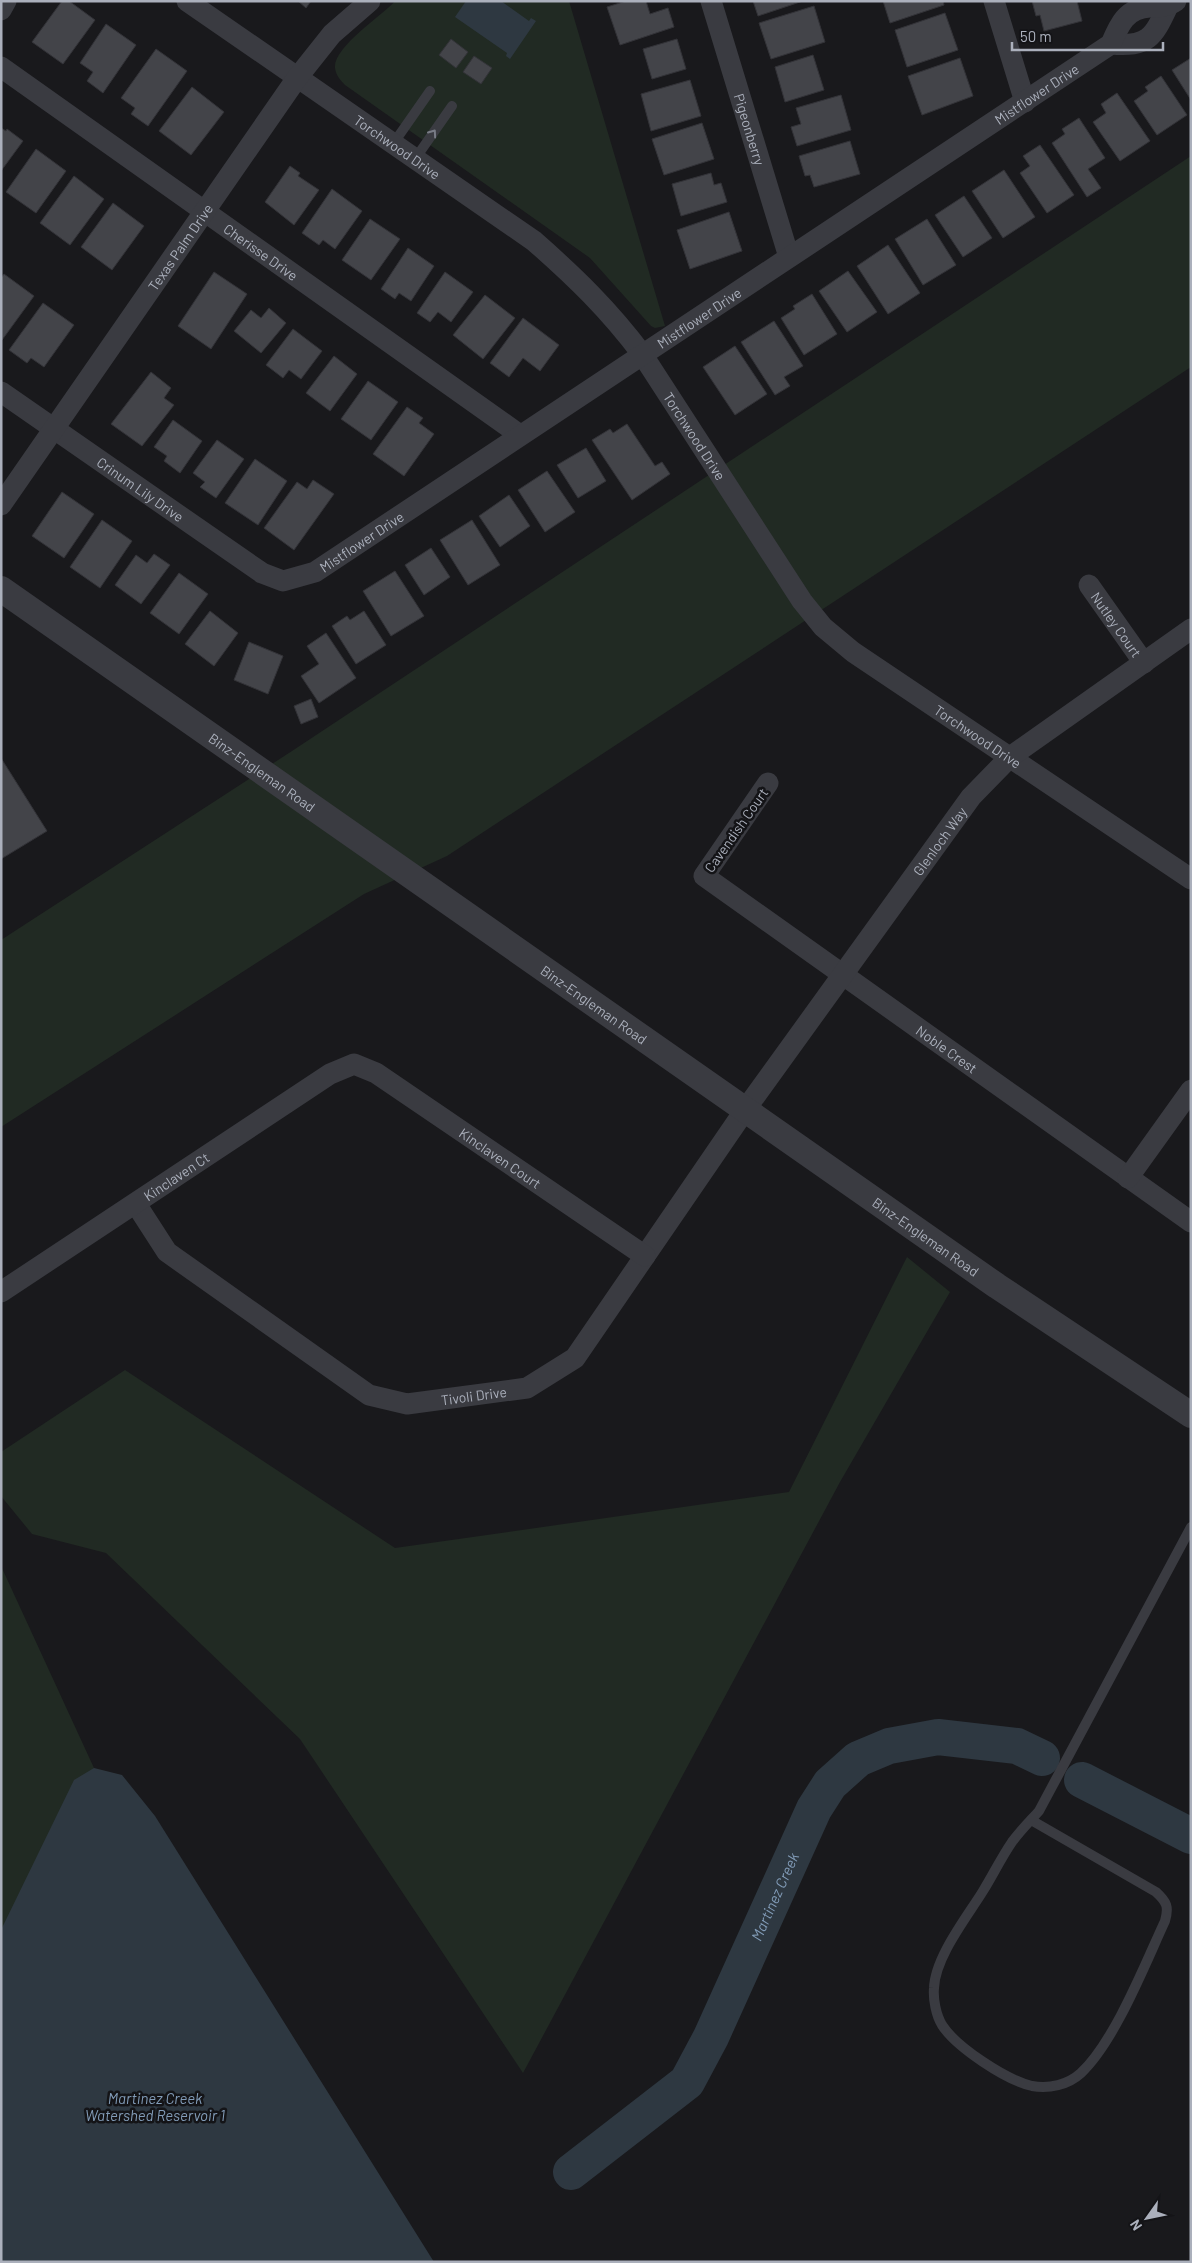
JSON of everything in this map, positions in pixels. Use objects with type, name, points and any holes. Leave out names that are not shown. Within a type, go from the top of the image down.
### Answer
[{"type":"street","points":[[1,10],[6,1]]},
{"type":"street","name":"Torchwood Drive","points":[[187,1],[534,241],[584,285],[616,320],[642,354],[802,601],[823,627],[853,652],[1191,879]]},
{"type":"street","name":"Texas Palm Drive","points":[[1,505],[297,78],[332,34],[370,1]]},
{"type":"street","name":"Pigeonberry","points":[[711,1],[789,257]]},
{"type":"street","points":[[994,1],[1026,102]]},
{"type":"street","points":[[1172,4],[1158,28],[1148,39],[1132,46],[1111,44],[1120,22],[1129,13],[1142,8],[1172,4]]},
{"type":"street","name":"Mistflower Drive","points":[[283,581],[315,572],[1111,44]]},
{"type":"street","name":"Cherisse Drive","points":[[1,68],[520,435]]},
{"type":"street","name":"Crinum Lily Drive","points":[[1,392],[262,573],[283,581]]},
{"type":"street","name":"Nutley Court","points":[[1089,585],[1144,663]]},
{"type":"street","name":"Binz-Engleman Road","points":[[1,589],[997,1286],[1191,1415]]},
{"type":"street","name":"Glenloch Way","points":[[745,1110],[971,797],[1010,757],[1191,629]]},
{"type":"street","name":"Cavendish Court","points":[[704,876],[768,783]]},
{"type":"street","name":"Noble Crest","points":[[704,876],[1191,1222]]},
{"type":"street","name":"Kinclaven Ct","points":[[1,1292],[330,1074],[354,1064]]},
{"type":"street","name":"Kinclaven Court","points":[[354,1064],[376,1073],[645,1256]]},
{"type":"street","points":[[1128,1178],[1191,1090]]},
{"type":"street","name":"Tivoli Drive","points":[[136,1204],[167,1252],[368,1394],[407,1404],[527,1388],[576,1358],[745,1110]]},
{"type":"lane","points":[[392,144],[430,91]]},
{"type":"lane","points":[[415,159],[452,106]]},
{"type":"lane","points":[[1031,1820],[1156,1892],[1166,1901],[1168,1910],[1165,1921],[1108,2038],[1080,2074],[1064,2084],[1047,2087],[1030,2086],[979,2059],[959,2044],[941,2024],[935,2006],[934,1987],[941,1960],[1012,1842],[1031,1820],[1039,1811],[1191,1526]]},
{"type":"shaded area","points":[[395,1],[569,1],[665,326],[655,328],[651,326],[590,258],[341,81],[335,68],[336,60],[342,51],[359,32]]},
{"type":"shaded area","points":[[1191,156],[1191,367],[447,856],[364,894],[1,1127],[1,940],[292,751]]},
{"type":"shaded area","points":[[907,1257],[950,1292],[840,1482],[523,2073],[300,1739],[106,1553],[32,1534],[1,1496],[1,1452],[125,1370],[395,1548],[789,1492]]},
{"type":"shaded area","points":[[1,1566],[94,1768],[1,1935]]},
{"type":"water","points":[[466,1],[501,1],[529,21],[531,18],[536,21],[510,59],[506,56],[507,53],[455,17]]},
{"type":"water","name":"Martinez Creek Watershed Reservoir 1","points":[[94,1768],[122,1775],[155,1816],[434,2262],[1,2262],[1,1930],[74,1780]]},
{"type":"building","points":[[62,1],[69,1],[95,20],[63,64],[32,42]]},
{"type":"building","points":[[298,1],[311,1],[306,8]]},
{"type":"building","points":[[626,1],[646,1],[650,14],[668,8],[674,27],[620,45],[607,7]]},
{"type":"building","points":[[753,1],[803,1],[758,16]]},
{"type":"building","points":[[883,1],[943,1],[944,5],[890,23]]},
{"type":"building","points":[[1032,1],[1077,1],[1082,21],[1044,31],[1040,15],[1036,16]]},
{"type":"building","points":[[814,6],[825,42],[771,59],[759,23]]},
{"type":"building","points":[[945,13],[958,50],[907,67],[895,30]]},
{"type":"building","points":[[106,24],[136,45],[103,93],[87,81],[93,72],[80,63]]},
{"type":"building","points":[[451,39],[468,52],[456,68],[439,55]]},
{"type":"building","points":[[677,39],[686,69],[652,79],[643,49]]},
{"type":"building","points":[[156,49],[187,71],[148,126],[131,114],[135,108],[121,98]]},
{"type":"building","points":[[813,55],[824,90],[785,102],[775,67]]},
{"type":"building","points":[[474,56],[492,68],[481,84],[463,72]]},
{"type":"building","points":[[960,58],[973,96],[922,115],[908,76]]},
{"type":"building","points":[[1191,58],[1191,100],[1172,70]]},
{"type":"building","points":[[1161,76],[1187,115],[1157,135],[1134,101],[1148,91],[1145,87]]},
{"type":"building","points":[[690,80],[701,116],[651,131],[641,94]]},
{"type":"building","points":[[192,87],[224,112],[191,155],[159,131]]},
{"type":"building","points":[[1117,93],[1150,141],[1120,161],[1093,122],[1106,113],[1101,104]]},
{"type":"building","points":[[841,95],[851,130],[797,146],[791,127],[801,124],[796,108]]},
{"type":"building","points":[[1079,118],[1105,158],[1088,169],[1101,188],[1087,197],[1052,143],[1065,134],[1062,129]]},
{"type":"building","points":[[702,123],[714,159],[664,175],[652,139]]},
{"type":"building","points":[[1,128],[6,131],[7,129],[23,141],[1,171]]},
{"type":"building","points":[[850,141],[860,174],[814,187],[810,175],[805,176],[799,156]]},
{"type":"building","points":[[1040,145],[1074,195],[1047,213],[1020,173],[1030,166],[1023,156]]},
{"type":"building","points":[[36,149],[66,171],[36,213],[6,192]]},
{"type":"building","points":[[290,166],[300,173],[298,176],[319,190],[294,225],[265,202]]},
{"type":"building","points":[[1004,170],[1035,217],[1003,238],[972,191]]},
{"type":"building","points":[[711,173],[714,185],[721,183],[727,202],[681,216],[672,184]]},
{"type":"building","points":[[74,176],[104,199],[70,245],[40,223]]},
{"type":"building","points":[[332,189],[362,211],[335,249],[323,240],[319,245],[302,233]]},
{"type":"building","points":[[964,196],[992,238],[963,257],[935,215]]},
{"type":"building","points":[[113,203],[144,226],[112,270],[81,247]]},
{"type":"building","points":[[729,212],[742,251],[690,269],[677,230]]},
{"type":"building","points":[[370,219],[400,239],[371,280],[342,260]]},
{"type":"building","points":[[927,219],[956,265],[923,285],[895,239]]},
{"type":"building","points":[[888,245],[920,293],[888,314],[857,266]]},
{"type":"building","points":[[408,248],[434,266],[411,301],[399,293],[395,299],[381,289]]},
{"type":"building","points":[[848,271],[877,312],[847,332],[819,291]]},
{"type":"building","points":[[214,272],[247,294],[211,349],[178,326]]},
{"type":"building","points":[[445,272],[473,292],[451,322],[438,312],[430,322],[417,313]]},
{"type":"building","points":[[4,274],[34,296],[2,340],[1,278]]},
{"type":"building","points":[[812,294],[837,334],[804,355],[781,318],[795,309],[793,306]]},
{"type":"building","points":[[485,295],[515,318],[483,359],[453,335]]},
{"type":"building","points":[[43,303],[74,325],[44,367],[31,358],[27,363],[9,350]]},
{"type":"building","points":[[269,308],[286,323],[261,353],[234,331],[251,310],[261,318]]},
{"type":"building","points":[[523,318],[559,345],[540,371],[523,358],[509,377],[490,363]]},
{"type":"building","points":[[774,321],[803,366],[784,377],[790,386],[775,395],[741,342]]},
{"type":"building","points":[[293,329],[322,351],[301,379],[289,370],[283,378],[266,365]]},
{"type":"building","points":[[735,346],[767,394],[735,415],[703,367]]},
{"type":"building","points":[[334,356],[357,374],[330,411],[306,393]]},
{"type":"building","points":[[151,372],[171,388],[164,398],[174,405],[142,446],[111,424]]},
{"type":"building","points":[[368,381],[398,402],[371,440],[341,419]]},
{"type":"building","points":[[407,407],[423,418],[419,423],[434,434],[404,476],[373,454]]},
{"type":"building","points":[[173,420],[202,441],[180,473],[164,461],[167,456],[154,447]]},
{"type":"building","points":[[627,424],[655,466],[662,462],[670,474],[632,500],[592,440],[610,429],[613,433]]},
{"type":"building","points":[[217,440],[244,459],[216,498],[200,487],[205,482],[193,473]]},
{"type":"building","points":[[586,448],[606,481],[578,498],[557,465]]},
{"type":"building","points":[[255,459],[287,481],[258,525],[225,503]]},
{"type":"building","points":[[547,471],[575,512],[545,532],[518,490]]},
{"type":"building","points":[[313,480],[334,494],[294,550],[264,528],[297,482],[307,489]]},
{"type":"building","points":[[62,492],[94,514],[64,558],[32,536]]},
{"type":"building","points":[[509,495],[530,526],[500,547],[479,516]]},
{"type":"building","points":[[102,520],[132,541],[100,588],[70,567]]},
{"type":"building","points":[[472,520],[500,565],[468,585],[440,540]]},
{"type":"building","points":[[431,548],[450,577],[424,595],[405,565]]},
{"type":"building","points":[[154,554],[170,565],[141,604],[115,585],[136,555],[147,563]]},
{"type":"building","points":[[395,571],[424,616],[391,636],[363,591]]},
{"type":"building","points":[[179,573],[208,594],[179,634],[150,613]]},
{"type":"building","points":[[210,611],[238,633],[214,666],[185,644]]},
{"type":"building","points":[[364,611],[386,645],[356,664],[332,626],[347,616],[350,620]]},
{"type":"building","points":[[326,633],[356,678],[319,703],[301,676],[319,664],[307,646]]},
{"type":"building","points":[[249,642],[283,656],[268,694],[234,680]]},
{"type":"building","points":[[311,699],[318,717],[301,724],[294,706]]},
{"type":"building","points":[[1,758],[47,831],[1,859]]},
{"type":"waterway","name":"Martinez Creek","points":[[571,2172],[687,2082],[711,2037],[814,1809],[830,1784],[858,1759],[889,1746],[938,1737],[1017,1746],[1042,1758]]},
{"type":"waterway","name":"Martinez Creek","points":[[1082,1780],[1191,1836]]}]
